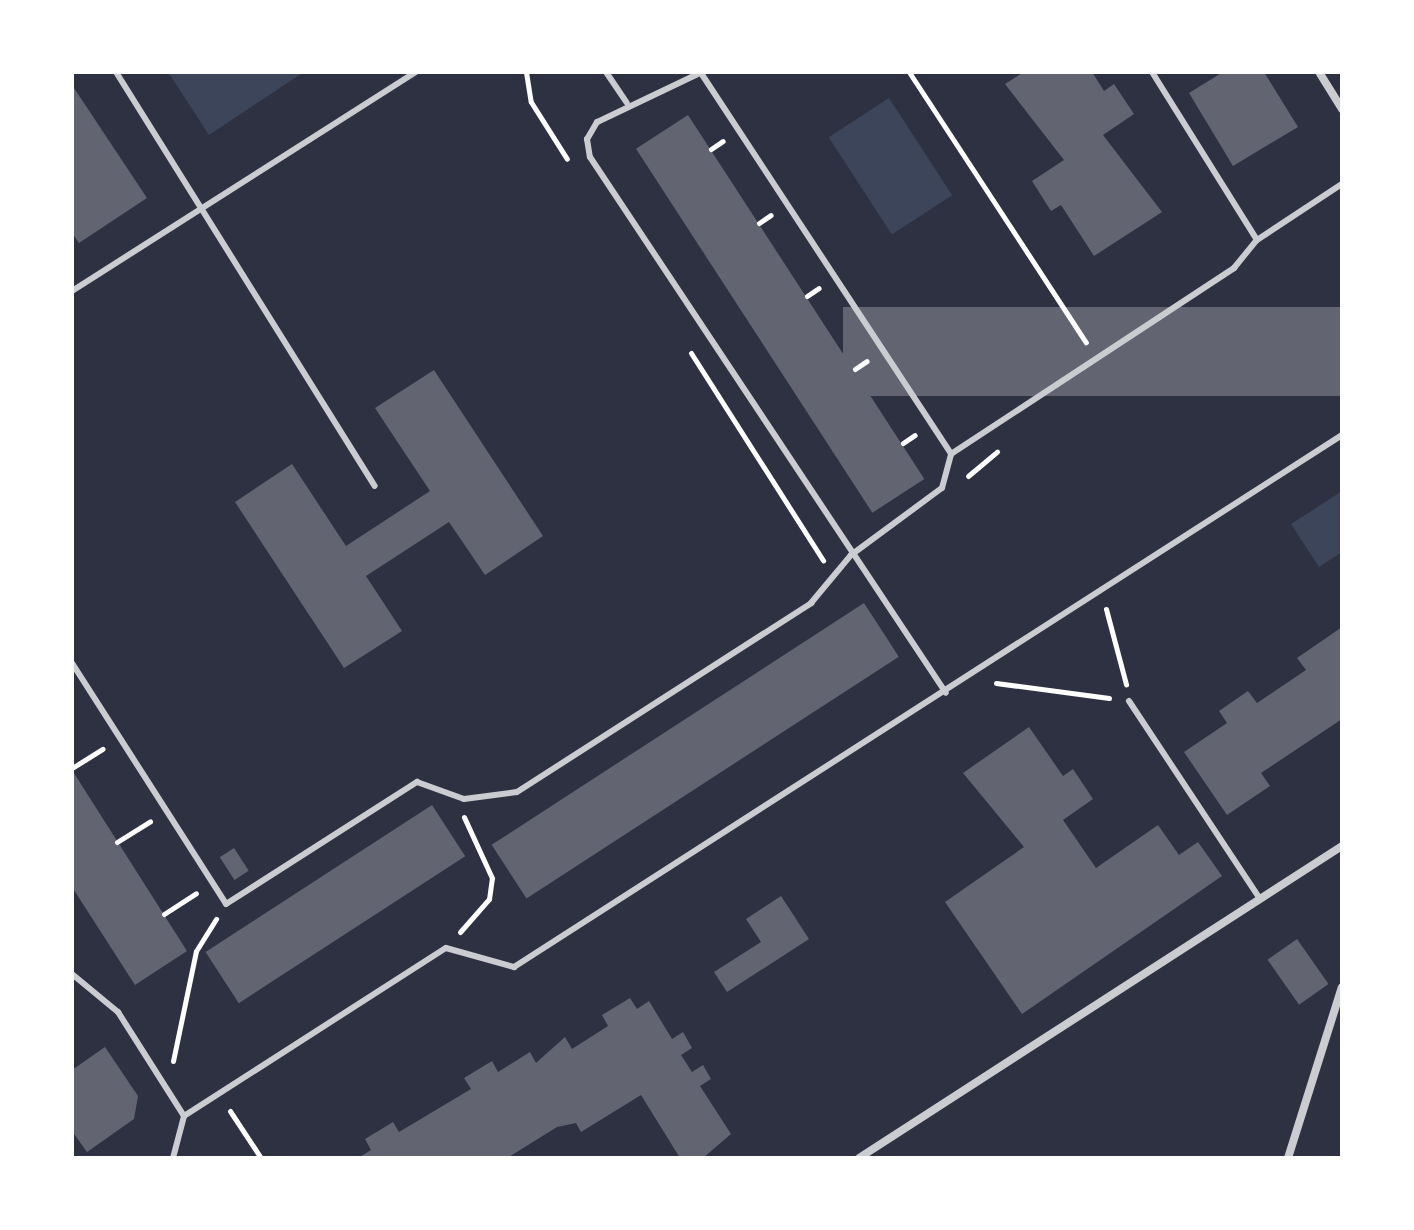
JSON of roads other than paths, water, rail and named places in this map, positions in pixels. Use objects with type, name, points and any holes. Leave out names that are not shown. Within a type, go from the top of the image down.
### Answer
[{"type":"street","points":[[1319,72],[1342,109]]},
{"type":"street","points":[[859,1158],[1342,846]]},
{"type":"street","points":[[1288,1158],[1342,987]]},
{"type":"lane","points":[[116,72],[205,207],[375,486]]},
{"type":"lane","points":[[72,291],[416,72]]},
{"type":"lane","points":[[606,72],[627,103]]},
{"type":"lane","points":[[946,693],[851,555],[590,157],[587,139],[597,122],[627,103],[702,72],[951,454]]},
{"type":"lane","points":[[1152,72],[1257,240]]},
{"type":"lane","points":[[72,663],[226,904],[417,782],[464,799],[517,792],[811,603],[851,555],[942,488],[951,454],[1234,268],[1257,240],[1342,184]]},
{"type":"lane","points":[[173,1158],[184,1116],[446,948],[514,967],[967,680],[1342,435]]},
{"type":"lane","points":[[1129,701],[1260,899]]},
{"type":"lane","points":[[72,974],[118,1012],[184,1116]]}]
